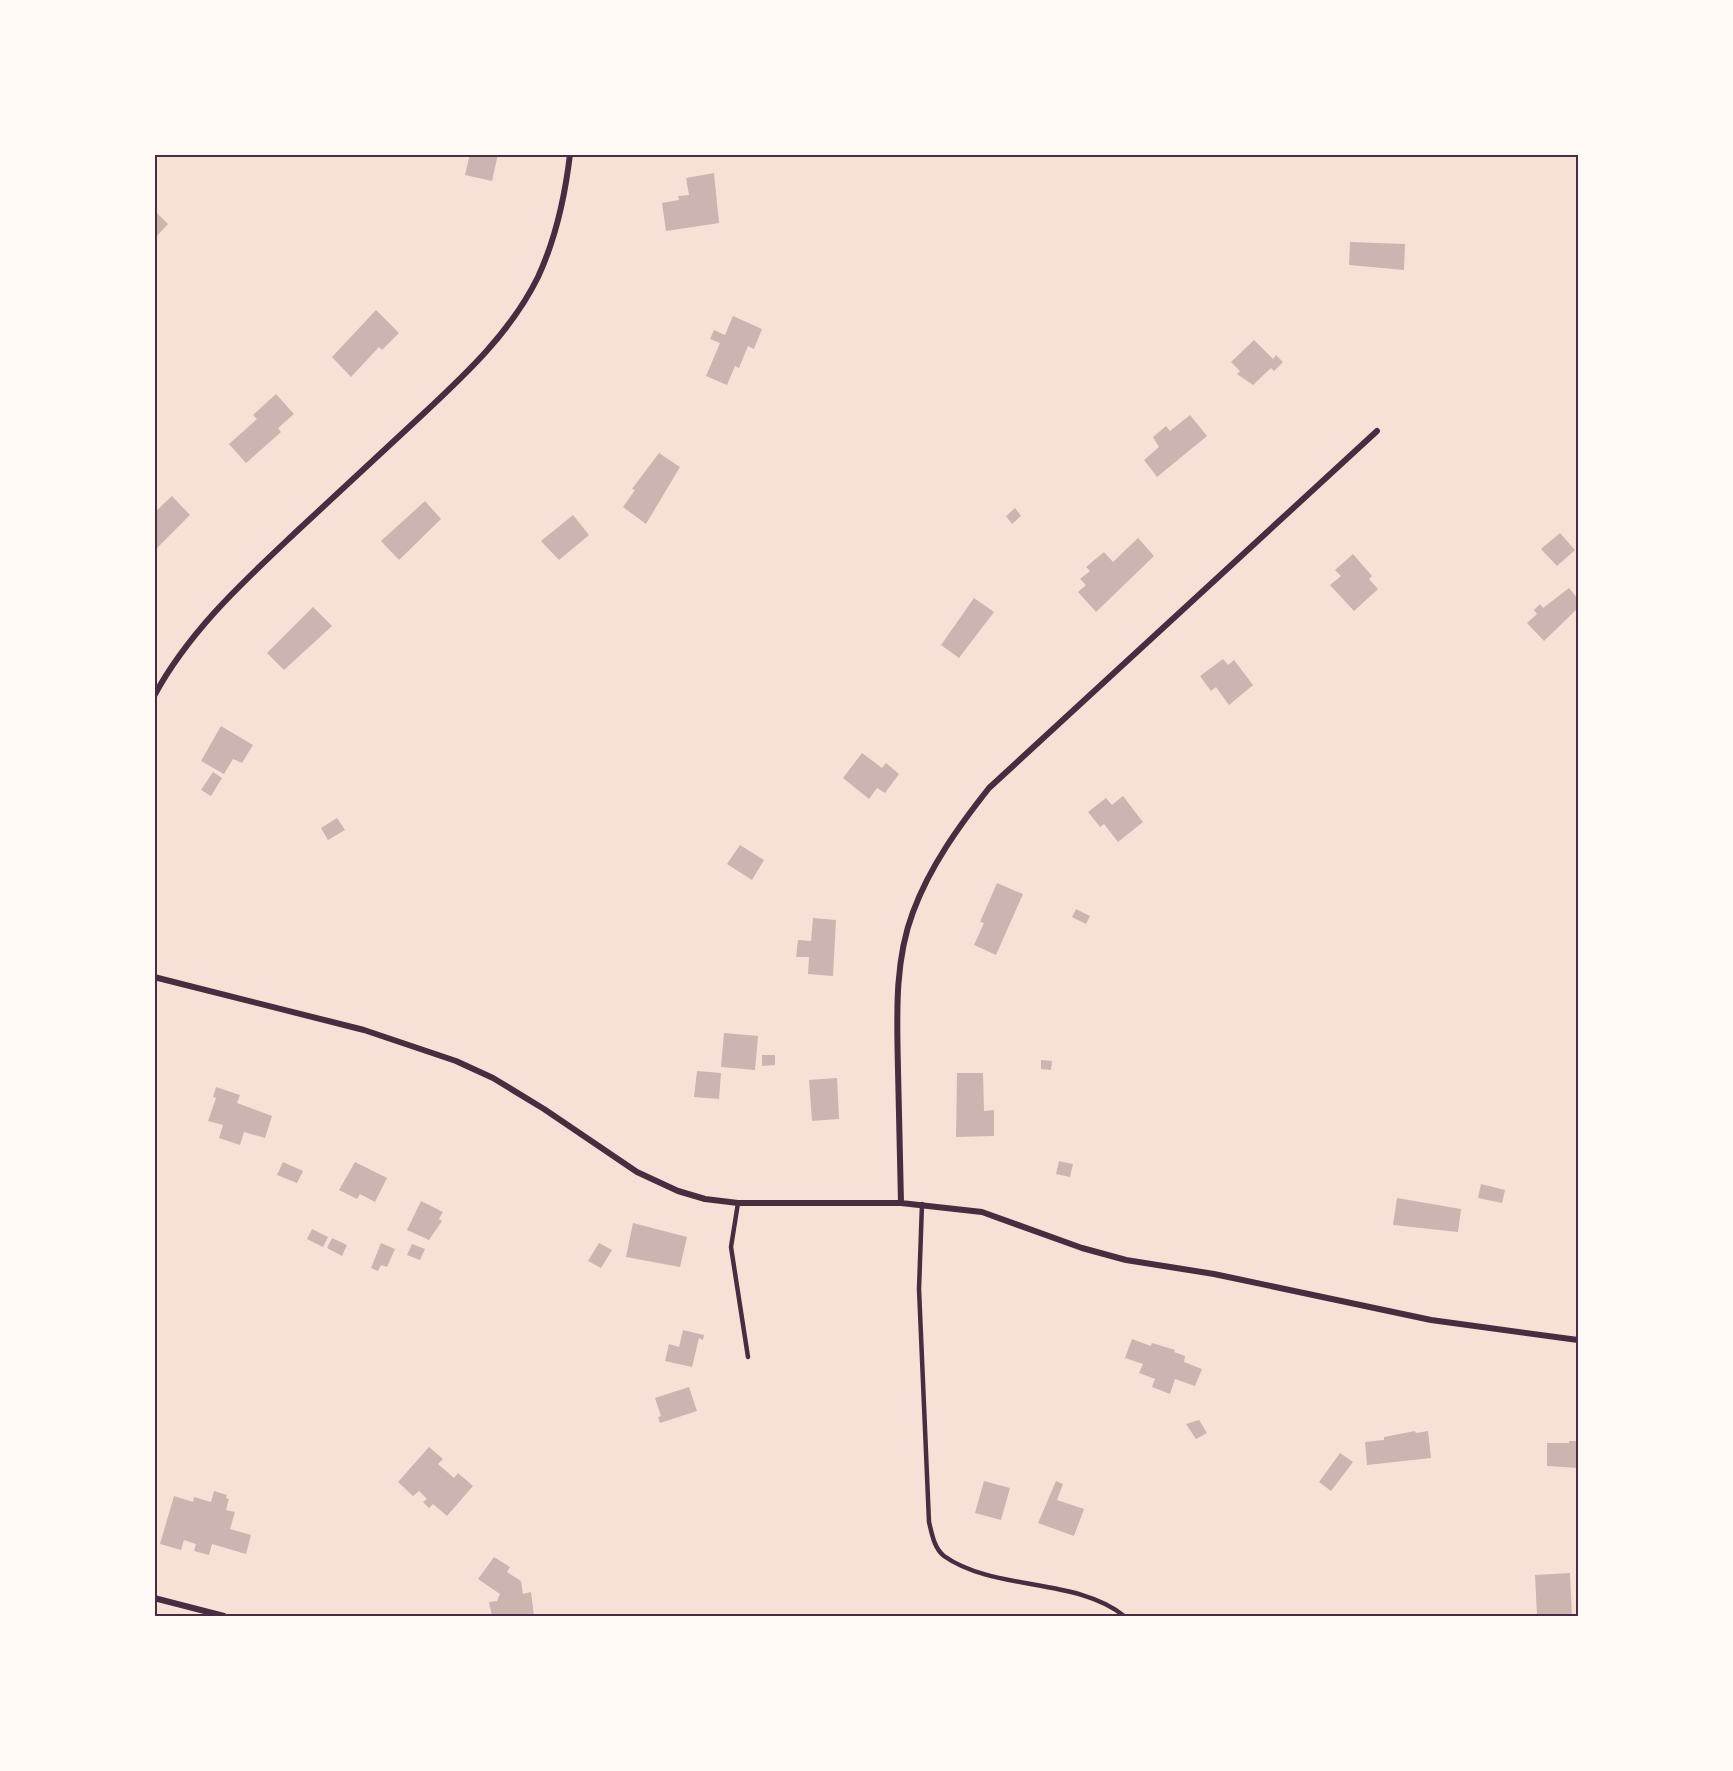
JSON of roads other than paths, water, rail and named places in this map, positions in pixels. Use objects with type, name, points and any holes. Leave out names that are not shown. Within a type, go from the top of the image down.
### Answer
[{"type":"street","points":[[154,696],[198,629],[247,578],[471,369],[510,322],[537,278],[554,237],[565,194],[570,154]]},
{"type":"street","points":[[901,1203],[897,997],[902,958],[912,914],[932,869],[961,823],[989,788],[1377,431]]},
{"type":"street","points":[[154,977],[364,1030],[456,1061],[493,1078],[544,1109],[637,1172],[678,1191],[705,1199],[738,1203],[901,1203],[982,1212],[1082,1248],[1126,1260],[1214,1275],[1431,1320],[1578,1340]]},
{"type":"street","points":[[154,1598],[224,1617]]},
{"type":"lane","points":[[738,1203],[730,1247],[748,1357]]},
{"type":"lane","points":[[922,1204],[919,1289],[929,1522],[934,1542],[943,1555],[979,1571],[1096,1600],[1124,1617]]}]
